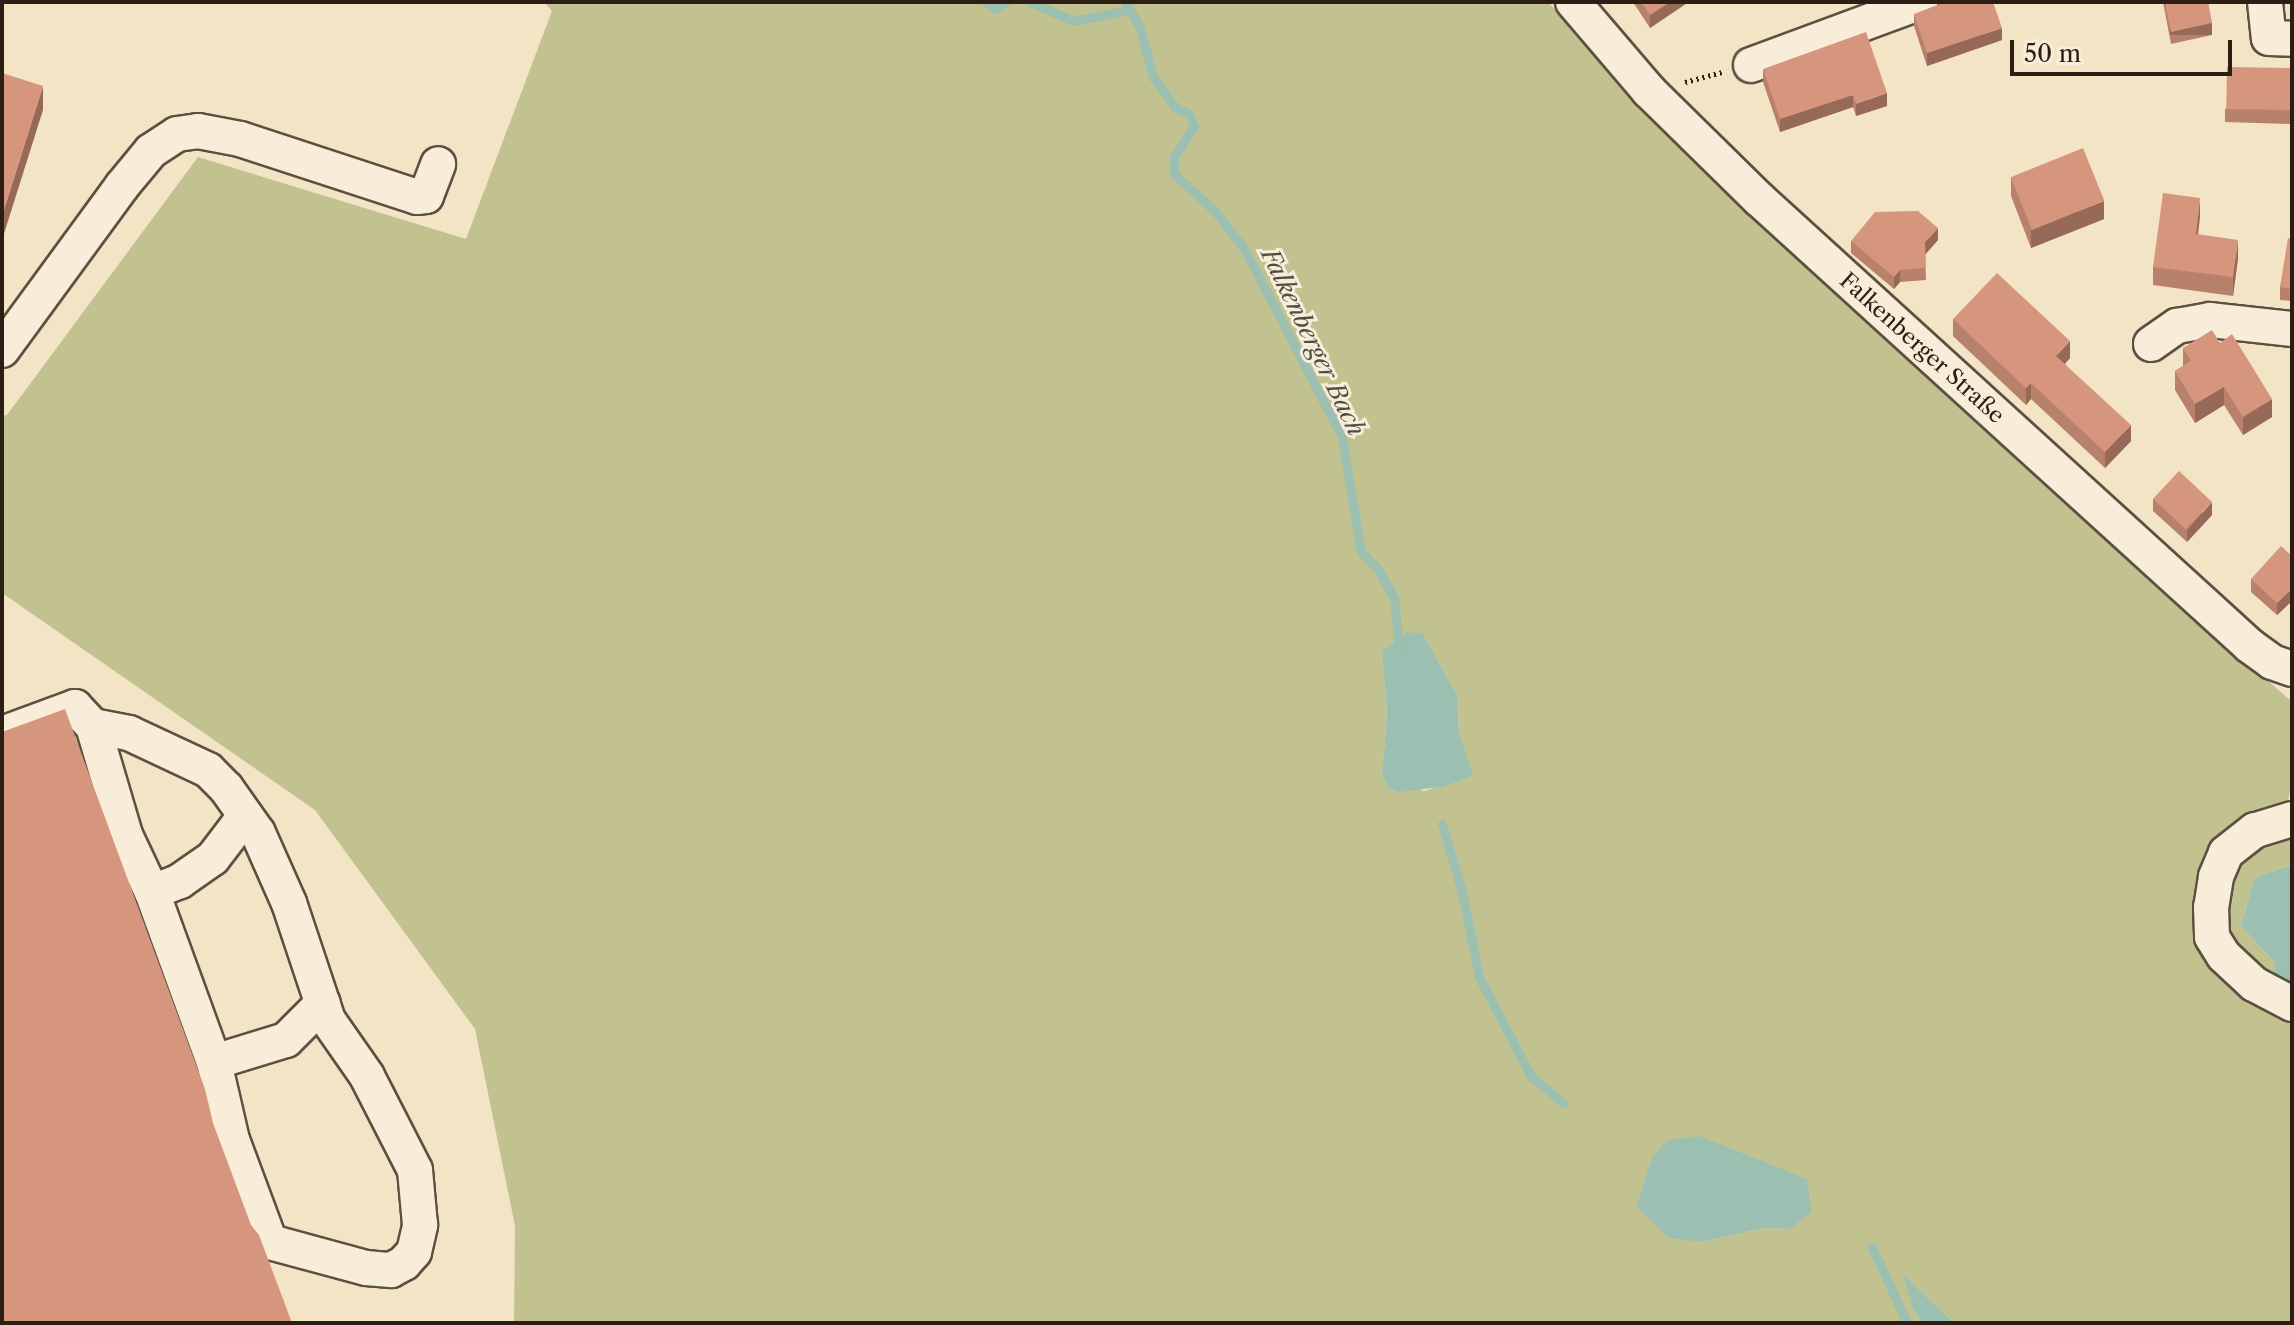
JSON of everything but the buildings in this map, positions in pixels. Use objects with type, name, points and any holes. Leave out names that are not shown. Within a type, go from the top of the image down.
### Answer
[{"type":"street","name":"Falkenberger Straße","points":[[1573,2],[1649,91],[1770,209],[2261,655],[2292,669]]},
{"type":"street","points":[[1751,65],[1921,2]]},
{"type":"street","points":[[2265,2],[2269,38],[2292,39]]},
{"type":"street","points":[[2,350],[122,186],[151,151],[177,134],[198,131],[240,139],[417,197],[426,196],[438,164]]},
{"type":"street","points":[[2151,344],[2177,326],[2210,320],[2292,329]]},
{"type":"street","points":[[2,734],[75,707],[93,726],[125,835],[152,892],[214,1062],[232,1140],[270,1242],[366,1268],[391,1270],[404,1263],[414,1252],[420,1225],[415,1170],[367,1076],[328,1020],[289,903],[258,833],[208,770],[129,733],[93,726]]},
{"type":"street","points":[[152,892],[180,881],[213,858],[245,816]]},
{"type":"street","points":[[2292,819],[2255,830],[2226,853],[2216,877],[2211,907],[2212,937],[2224,956],[2254,984],[2292,1004]]},
{"type":"street","points":[[214,1062],[286,1040],[323,1003]]},
{"type":"path","points":[[1649,91],[1751,65]]},
{"type":"green space","points":[[544,2],[1548,2],[1655,116],[1994,435],[2292,702],[2292,781],[2286,811],[2203,897],[2262,1006],[2292,1021],[2292,1323],[1954,1323],[1904,1275],[1913,1310],[1924,1323],[514,1323],[515,1226],[475,1029],[315,810],[2,593],[2,416],[7,415],[198,157],[466,239],[552,11]],"holes":[[[1423,634],[1457,695],[1459,732],[1472,776],[1424,791],[1382,776],[1387,712],[1382,652]],[[1651,1159],[1790,1229],[1764,1228],[1702,1242],[1638,1207]]]},
{"type":"green space","points":[[2292,828],[2292,865],[2254,878],[2241,926],[2276,964],[2292,991],[2234,951],[2222,908],[2239,855]]},
{"type":"shaded area","points":[[1407,632],[1423,634],[1457,695],[1459,732],[1473,776],[1441,787],[1398,792],[1389,788],[1382,776],[1387,712],[1382,652]]},
{"type":"shaded area","points":[[2292,865],[2292,991],[2272,981],[2276,964],[2241,926],[2254,878]]},
{"type":"shaded area","points":[[1699,1136],[1807,1179],[1811,1212],[1790,1229],[1764,1228],[1702,1242],[1669,1238],[1637,1207],[1651,1159],[1668,1140]]},
{"type":"shaded area","points":[[1903,1274],[1954,1323],[1924,1323],[1913,1310]]},
{"type":"waterway","points":[[986,2],[995,9],[1006,2]]},
{"type":"waterway","points":[[1030,2],[1074,21],[1128,10]]},
{"type":"waterway","name":"Falkenberger Bach","points":[[1125,2],[1140,27],[1153,77],[1175,107],[1189,114],[1194,127],[1174,157],[1174,174],[1215,211],[1245,250],[1342,437],[1361,552],[1377,568],[1394,598],[1399,649]]},
{"type":"waterway","name":"Falkenberger Bach","points":[[1442,824],[1462,892],[1479,977],[1531,1076],[1563,1103]]},
{"type":"waterway","name":"Falkenberger Bach","points":[[1872,1247],[1907,1323]]}]
